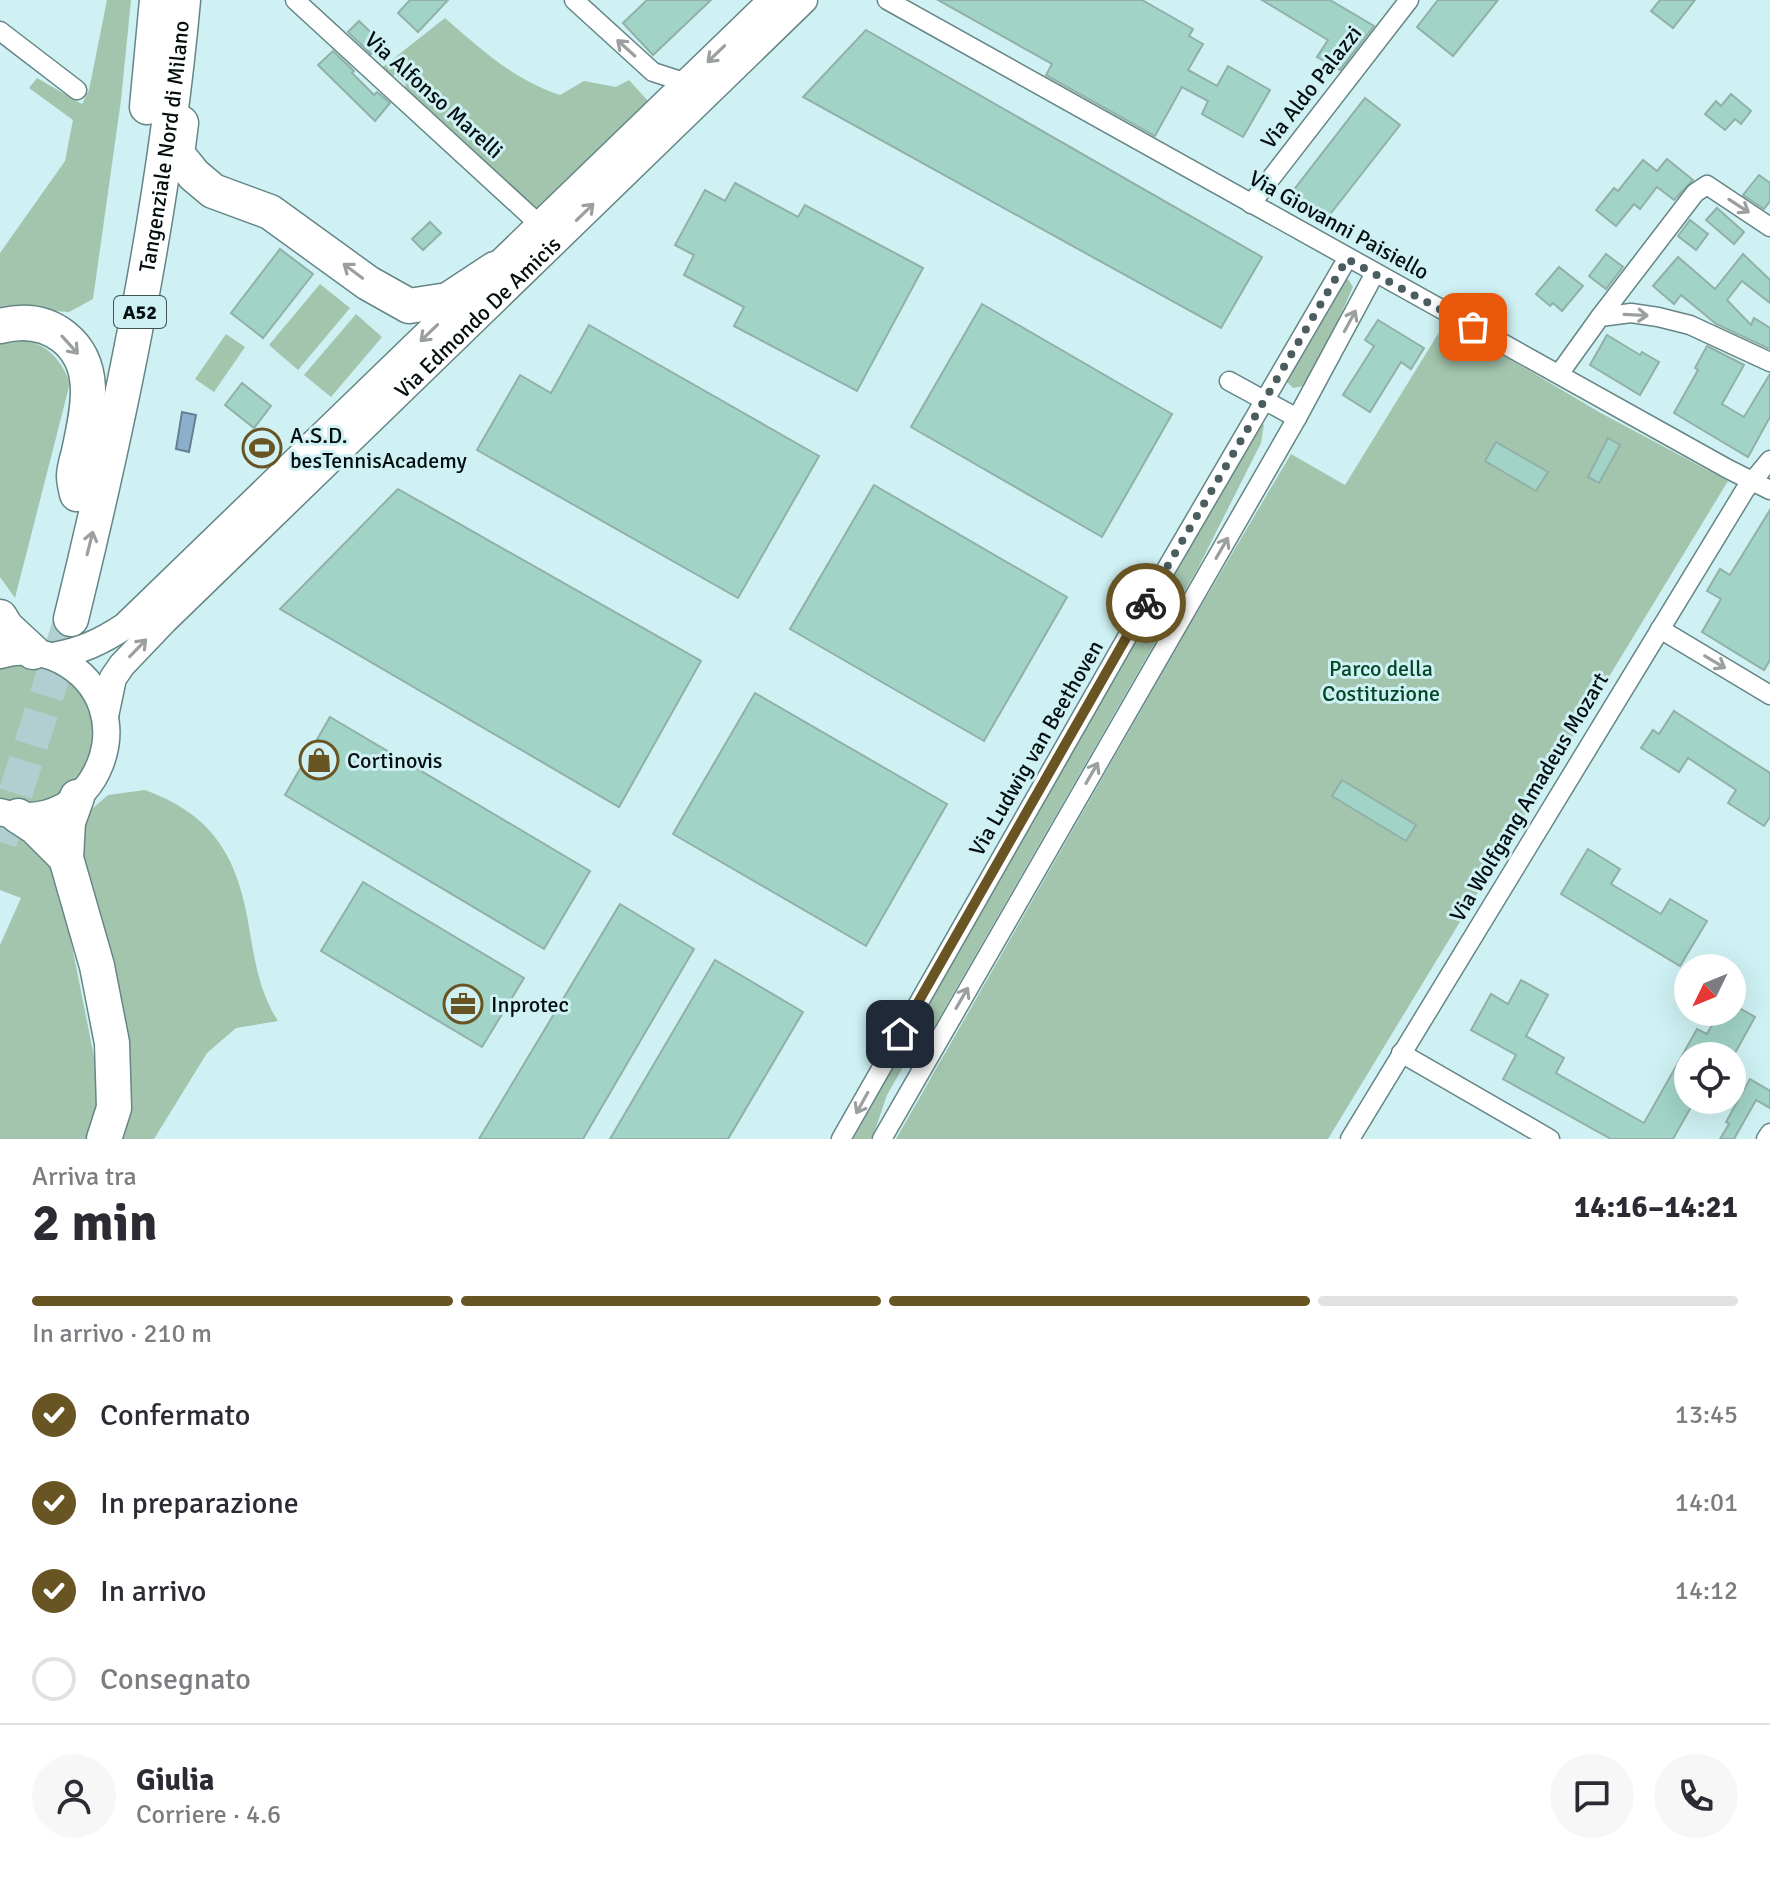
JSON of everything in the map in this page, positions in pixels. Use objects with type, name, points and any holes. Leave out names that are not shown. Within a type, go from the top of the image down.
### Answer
[{"type":"highway","points":[[174,1],[193,18],[177,154],[194,175],[213,191],[270,212],[317,243],[368,283],[409,306],[448,300],[495,269]]},
{"type":"highway","name":"Tangenziale Nord di Milano","points":[[174,1],[158,193],[137,326],[106,474],[60,615],[77,494],[116,328],[145,124],[174,1]]},
{"type":"highway","points":[[0,326],[14,322],[37,323],[55,329],[71,343],[84,363],[89,379],[86,417],[74,476],[77,494]]},
{"type":"highway","points":[[0,617],[28,654]]},
{"type":"highway","points":[[77,797],[68,822],[66,858],[97,966],[112,1043],[114,1108],[104,1139]]},
{"type":"highway","points":[[5,814],[35,827],[66,858]]},
{"type":"main road","name":"Via Edmondo De Amicis","points":[[28,654],[76,652],[100,642],[125,626],[772,0]]},
{"type":"main road","name":"Via Edmondo De Amicis","points":[[77,797],[94,779],[104,756],[105,716],[113,678],[122,665],[804,0]]},
{"type":"main road","points":[[28,654],[72,666],[93,687],[105,716]]},
{"type":"main road","points":[[5,814],[51,812],[77,797]]},
{"type":"street","name":"Via Alfonso Marelli","points":[[295,0],[540,225]]},
{"type":"street","points":[[574,0],[653,72],[687,83]]},
{"type":"street","name":"Via Giovanni Paisiello","points":[[887,0],[1347,259],[1770,490]]},
{"type":"street","name":"Via Aldo Palazzi","points":[[1251,204],[1409,0]]},
{"type":"street","points":[[0,31],[77,90]]},
{"type":"street","points":[[1559,374],[1695,193],[1707,185],[1770,227]]},
{"type":"street","name":"Via Ludwig van Beethoven","points":[[841,1139],[1263,399],[1347,259]]},
{"type":"street","points":[[882,1139],[1297,418],[1375,273]]},
{"type":"street","points":[[1600,317],[1631,313],[1690,325],[1770,362]]},
{"type":"street","points":[[1229,381],[1297,418]]},
{"type":"street","name":"Via Wolfgang Amadeus Mozart","points":[[1350,1139],[1660,629],[1752,481],[1770,460]]},
{"type":"street","points":[[1660,629],[1770,695]]},
{"type":"street","points":[[900,1034],[930,1052]]},
{"type":"street","points":[[1401,1053],[1550,1139]]},
{"type":"street","points":[[1766,1139],[1770,1133]]},
{"type":"green space","points":[[107,0],[131,0],[121,100],[93,299],[69,312],[0,307],[0,253],[65,161],[73,120],[29,88],[37,78],[82,104],[89,90]]},
{"type":"green space","points":[[445,18],[499,63],[543,89],[560,95],[584,81],[616,87],[629,80],[649,102],[539,208],[531,208],[400,92],[406,85],[395,74],[388,81],[379,70]]},
{"type":"green space","points":[[1348,279],[1353,287],[1314,374],[1304,386],[1293,388],[1285,380],[1341,284]]},
{"type":"green space","points":[[320,284],[350,308],[298,370],[269,345]]},
{"type":"green space","points":[[356,314],[382,337],[331,397],[304,375]]},
{"type":"green space","name":"Parco della Costituzione","points":[[1446,321],[1599,412],[1728,481],[1328,1139],[896,1139],[1291,454],[1345,485]]},
{"type":"green space","points":[[226,334],[245,347],[214,392],[195,379]]},
{"type":"green space","points":[[0,338],[25,340],[44,347],[58,361],[70,383],[15,598],[0,577]]},
{"type":"green space","points":[[1259,423],[1264,425],[1261,443],[1198,568],[934,1027],[926,1032],[918,1027],[918,1017]]},
{"type":"green space","points":[[13,660],[67,672],[98,718],[89,772],[44,806],[0,804],[0,663]]},
{"type":"green space","points":[[145,790],[186,810],[215,837],[226,854],[242,893],[261,983],[278,1021],[236,1028],[207,1053],[154,1139],[123,1139],[128,1066],[78,844],[78,821],[108,795]]},
{"type":"green space","points":[[0,828],[29,835],[55,860],[101,1092],[88,1139],[0,1139],[0,945],[21,898],[0,890]]},
{"type":"green space","points":[[898,1058],[906,1062],[887,1095],[872,1139],[853,1139]]},
{"type":"water","points":[[182,412],[196,415],[189,452],[176,449]]},
{"type":"building","points":[[410,0],[448,0],[418,32],[398,13]]},
{"type":"building","points":[[647,0],[711,0],[653,55],[623,23]]},
{"type":"building","points":[[938,0],[1142,0],[1193,29],[1189,36],[1203,44],[1188,70],[1217,86],[1228,66],[1270,90],[1243,137],[1202,114],[1208,101],[1182,87],[1155,136],[1046,75],[1052,64]]},
{"type":"building","points":[[1262,0],[1330,0],[1374,26],[1340,70],[1317,57],[1328,40]]},
{"type":"building","points":[[1438,0],[1498,0],[1453,56],[1417,27]]},
{"type":"building","points":[[1660,0],[1695,0],[1673,28],[1651,11]]},
{"type":"building","points":[[359,21],[382,43],[371,54],[348,32]]},
{"type":"building","points":[[866,30],[1262,257],[1221,328],[803,97]]},
{"type":"building","points":[[333,51],[374,95],[377,92],[390,103],[375,121],[318,65]]},
{"type":"building","points":[[1731,94],[1751,111],[1741,124],[1735,119],[1725,130],[1705,114],[1716,101],[1721,106]]},
{"type":"building","points":[[1365,98],[1400,125],[1324,222],[1286,200]]},
{"type":"building","points":[[1667,159],[1693,180],[1674,200],[1657,187],[1640,209],[1634,204],[1616,226],[1596,210],[1614,188],[1618,191],[1643,160],[1657,171]]},
{"type":"building","points":[[1759,175],[1770,183],[1770,201],[1764,209],[1743,195]]},
{"type":"building","points":[[735,183],[798,217],[805,205],[923,268],[857,391],[734,326],[744,307],[684,275],[694,255],[675,245],[705,190],[725,201]]},
{"type":"building","points":[[1717,208],[1744,232],[1734,244],[1706,220]]},
{"type":"building","points":[[1690,220],[1708,234],[1696,250],[1678,236]]},
{"type":"building","points":[[430,222],[441,233],[423,250],[412,239]]},
{"type":"building","points":[[280,249],[313,274],[263,338],[231,313]]},
{"type":"building","points":[[1606,254],[1623,267],[1606,289],[1589,276]]},
{"type":"building","points":[[1743,254],[1770,280],[1770,303],[1742,281],[1727,300],[1751,325],[1754,318],[1770,328],[1770,349],[1716,324],[1681,295],[1674,304],[1653,286],[1678,257],[1715,289]]},
{"type":"building","points":[[1559,267],[1583,286],[1562,311],[1536,294]]},
{"type":"building","points":[[982,304],[1172,414],[1102,537],[911,427]]},
{"type":"building","points":[[1378,320],[1424,348],[1411,369],[1401,362],[1370,412],[1343,395],[1374,346],[1365,340]]},
{"type":"building","points":[[589,325],[819,456],[738,598],[477,450],[520,375],[551,393]]},
{"type":"building","points":[[1607,335],[1640,355],[1642,352],[1659,362],[1640,395],[1590,365]]},
{"type":"building","points":[[1707,346],[1744,365],[1722,404],[1744,417],[1770,374],[1770,417],[1748,457],[1674,413],[1698,370],[1695,368]]},
{"type":"building","points":[[242,383],[271,406],[254,428],[225,405]]},
{"type":"building","points":[[1608,438],[1620,445],[1599,483],[1588,477]]},
{"type":"building","points":[[1496,442],[1548,472],[1536,491],[1485,461]]},
{"type":"building","points":[[874,485],[1067,597],[984,741],[790,629]]},
{"type":"building","points":[[398,489],[701,661],[619,807],[280,609]]},
{"type":"building","points":[[1770,510],[1770,660],[1764,670],[1702,632],[1721,599],[1707,591],[1720,569],[1730,575]]},
{"type":"building","points":[[755,693],[947,804],[866,946],[673,834]]},
{"type":"building","points":[[1674,711],[1770,773],[1770,817],[1764,826],[1728,803],[1736,790],[1688,758],[1679,772],[1641,748],[1653,730],[1659,734]]},
{"type":"building","points":[[330,717],[590,871],[544,949],[285,795]]},
{"type":"building","points":[[1342,780],[1416,825],[1406,841],[1332,796]]},
{"type":"building","points":[[1588,849],[1620,869],[1611,884],[1661,914],[1670,899],[1707,921],[1687,954],[1674,954],[1674,962],[1561,894]]},
{"type":"building","points":[[363,882],[524,978],[482,1047],[321,951]]},
{"type":"building","points":[[620,904],[694,949],[583,1139],[479,1139]]},
{"type":"building","points":[[715,960],[803,1012],[728,1139],[610,1139]]},
{"type":"building","points":[[1521,980],[1548,995],[1526,1036],[1564,1058],[1556,1073],[1644,1123],[1674,1070],[1674,1114],[1687,1114],[1673,1139],[1611,1139],[1503,1079],[1516,1055],[1471,1030],[1491,994],[1508,1004]]},
{"type":"building","points":[[1746,1012],[1755,1017],[1741,1042],[1690,1042],[1697,1029],[1707,1034],[1711,1026],[1746,1026]]},
{"type":"building","points":[[1750,1079],[1770,1091],[1770,1108],[1756,1100],[1734,1139],[1720,1139],[1729,1124],[1726,1122],[1730,1114],[1746,1114],[1746,1086]]},
{"type":"tunnel","points":[[0,842],[71,619]]},
{"type":"way so far","points":[[1146,603],[1347,259],[1473,327]]},
{"type":"place","name":"A.S.D. besTennisAcademy","points":[[262,448]]},
{"type":"place","name":"Cortinovis","points":[[319,760]]},
{"type":"place","name":"Inprotec","points":[[463,1004]]},
{"type":"route","points":[[900,1034],[1146,603]]}]
